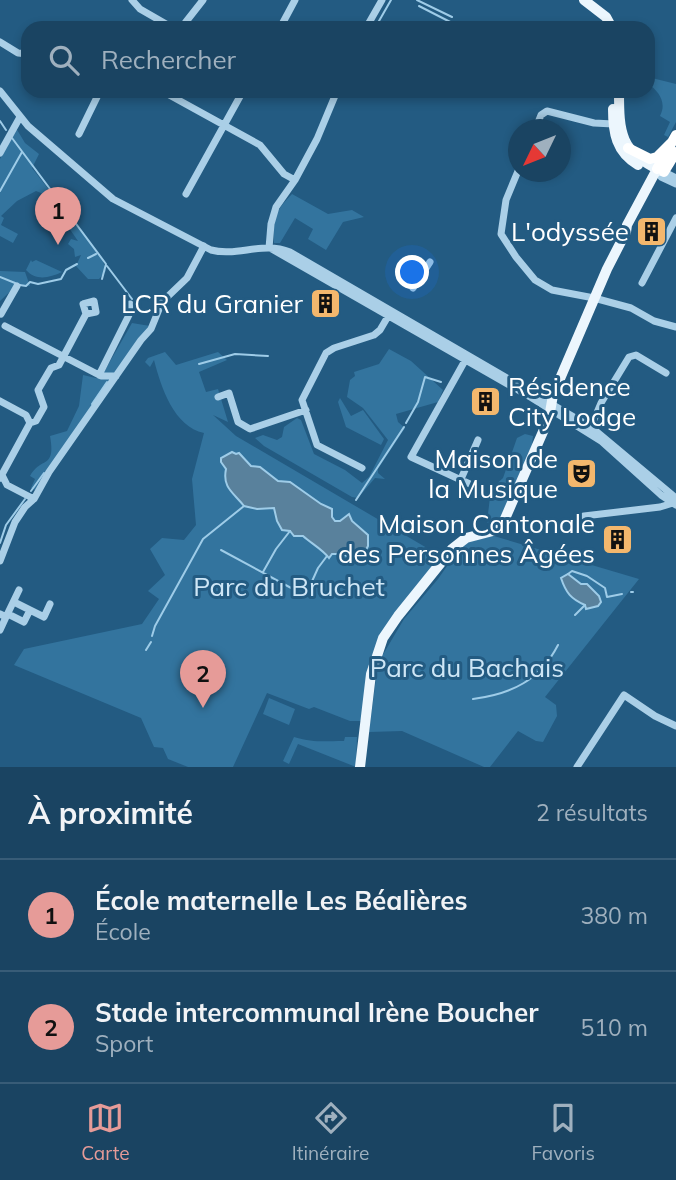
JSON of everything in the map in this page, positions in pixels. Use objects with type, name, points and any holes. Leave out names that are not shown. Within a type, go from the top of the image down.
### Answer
[{"type":"highway","points":[[628,148],[650,159],[657,157],[674,143]]},
{"type":"highway","points":[[659,173],[674,143]]},
{"type":"main road","points":[[584,0],[608,21]]},
{"type":"main road","points":[[615,98],[613,124],[622,152],[634,163],[659,173]]},
{"type":"main road","points":[[617,98],[622,139],[638,158],[659,173]]},
{"type":"main road","points":[[360,767],[371,674],[383,638],[452,549],[462,540],[493,531],[504,521],[549,418],[558,386],[594,298],[659,173]]},
{"type":"street","points":[[132,0],[161,21]]},
{"type":"street","points":[[187,21],[203,0]]},
{"type":"street","points":[[284,21],[296,0]]},
{"type":"street","points":[[370,21],[382,0]]},
{"type":"street","points":[[0,42],[21,53]]},
{"type":"street","points":[[0,91],[20,117],[113,199],[216,251],[269,248],[390,313],[589,430],[675,501],[660,507],[584,516]]},
{"type":"street","points":[[79,134],[97,98]]},
{"type":"street","points":[[175,98],[260,145],[284,174],[295,180]]},
{"type":"street","points":[[186,194],[239,98]]},
{"type":"street","points":[[269,248],[276,206],[295,180],[317,139],[334,98]]},
{"type":"street","points":[[539,119],[547,111],[594,123],[613,124]]},
{"type":"street","points":[[0,153],[20,117]]},
{"type":"street","points":[[659,173],[676,178]]},
{"type":"street","points":[[659,173],[676,184]]},
{"type":"street","points":[[514,182],[506,200],[501,234],[535,280],[552,290],[594,298],[638,311],[654,321],[676,327]]},
{"type":"street","points":[[642,283],[676,218]]},
{"type":"street","points":[[0,561],[15,522],[34,499],[49,472],[141,340],[152,329],[162,302],[187,278],[204,246]]},
{"type":"street","points":[[413,288],[430,262]]},
{"type":"street","points":[[17,286],[0,314],[3,327],[99,375],[116,376]]},
{"type":"street","points":[[99,375],[130,315],[130,304]]},
{"type":"street","points":[[362,468],[317,445],[302,400],[326,353],[374,335],[390,313]]},
{"type":"street","points":[[34,499],[7,485],[1,478],[30,423],[36,421],[44,407],[38,390],[51,368],[59,365],[86,314]]},
{"type":"street","points":[[589,430],[629,356],[636,355],[666,373]]},
{"type":"street","points":[[466,358],[411,457],[472,485],[472,489]]},
{"type":"street","points":[[218,397],[229,393],[238,422],[250,429],[306,410]]},
{"type":"street","points":[[0,401],[26,415],[30,423]]},
{"type":"street","points":[[461,480],[478,439]]},
{"type":"street","points":[[0,630],[19,590]]},
{"type":"street","points":[[13,602],[44,617],[50,604]]},
{"type":"street","points":[[5,615],[24,622],[30,610]]},
{"type":"street","points":[[577,767],[624,695],[655,716],[676,726]]},
{"type":"green space","points":[[655,79],[676,84],[676,122],[668,137],[664,135],[670,122],[660,116],[663,106],[656,90]]},
{"type":"green space","points":[[16,128],[25,143],[39,154],[32,168],[102,258],[106,271],[99,279],[88,279],[76,266],[81,255],[75,257],[74,249],[68,244],[71,239],[78,241],[46,195],[36,191],[17,201],[1,216],[4,218],[1,225],[18,234],[13,243],[0,236],[0,159]]},
{"type":"green space","points":[[292,194],[328,214],[352,210],[364,217],[343,222],[326,250],[308,239],[313,229],[295,218],[280,243],[274,243],[276,216]]},
{"type":"green space","points":[[31,260],[62,272],[48,277],[34,276],[26,270]]},
{"type":"green space","points":[[0,271],[25,272],[30,286],[18,284],[0,301]]},
{"type":"green space","points":[[132,323],[150,326],[35,490],[31,488],[35,479],[30,476],[51,454],[50,436],[67,431],[79,406],[83,375],[100,379]]},
{"type":"green space","points":[[389,349],[411,361],[443,390],[438,402],[396,414],[398,422],[405,428],[378,469],[378,473],[385,479],[375,478],[358,498],[264,446],[255,438],[263,435],[277,440],[282,437],[284,427],[297,418],[301,420],[314,454],[345,470],[362,483],[369,477],[388,440],[363,408],[347,397],[350,380],[355,376],[354,372],[379,364]]},
{"type":"green space","name":"Parc du Bruchet","points":[[165,352],[176,365],[218,352],[227,360],[199,372],[206,392],[218,389],[228,422],[213,415],[236,436],[427,548],[438,561],[379,638],[370,661],[361,721],[350,721],[314,707],[309,709],[267,693],[233,767],[188,767],[168,759],[163,748],[154,747],[141,718],[14,665],[24,649],[142,624],[159,599],[148,591],[165,575],[150,549],[162,538],[184,540],[196,525],[192,479],[204,433],[185,423],[177,414],[165,393],[154,360],[150,367],[145,362],[148,358]]},
{"type":"green space","points":[[340,398],[351,416],[363,410],[384,439],[381,445],[346,427],[338,402]]},
{"type":"green space","points":[[525,434],[533,436],[532,445],[499,523],[491,525],[487,522],[491,489],[503,478],[517,438]]},
{"type":"green space","name":"Parc du Bachais","points":[[494,536],[639,579],[545,697],[556,705],[557,716],[543,742],[518,731],[490,767],[484,767],[402,731],[369,732],[378,663],[404,619],[438,579],[463,543]]},
{"type":"green space","points":[[269,698],[295,709],[289,725],[263,714]]},
{"type":"green space","points":[[294,737],[344,741],[345,737],[357,737],[356,767],[298,744],[289,764],[283,761]]},
{"type":"shaded area","points":[[232,452],[239,453],[251,466],[260,467],[278,481],[290,482],[332,509],[335,521],[340,521],[349,514],[352,521],[368,535],[368,546],[363,556],[354,559],[342,554],[332,554],[329,558],[303,536],[294,536],[290,531],[282,530],[274,508],[257,509],[244,506],[227,486],[226,469],[221,462],[221,458]]},
{"type":"shaded area","points":[[568,574],[581,584],[587,584],[599,596],[601,602],[598,606],[586,609],[585,605],[570,595],[561,578]]},
{"type":"waterway","points":[[379,21],[391,0]]},
{"type":"waterway","points":[[417,0],[452,17]]},
{"type":"waterway","points":[[419,6],[448,21]]},
{"type":"waterway","points":[[0,121],[6,130]]},
{"type":"waterway","points":[[12,138],[106,264],[102,279]]},
{"type":"waterway","points":[[0,191],[22,152]]},
{"type":"waterway","points":[[88,258],[96,254]]},
{"type":"waterway","points":[[20,285],[61,279],[66,270],[77,264]]},
{"type":"waterway","points":[[107,266],[132,299]]},
{"type":"waterway","points":[[0,277],[15,283]]},
{"type":"waterway","points":[[199,364],[235,354],[268,356]]},
{"type":"waterway","points":[[406,423],[418,402],[425,377],[441,382]]},
{"type":"waterway","points":[[92,404],[107,382]]},
{"type":"waterway","points":[[356,500],[404,427]]},
{"type":"waterway","points":[[31,491],[44,473]]},
{"type":"waterway","points":[[0,543],[6,525],[25,499]]},
{"type":"waterway","points":[[152,636],[203,539],[244,506]]},
{"type":"waterway","points":[[263,572],[290,531]]},
{"type":"waterway","points":[[221,550],[293,589]]},
{"type":"waterway","points":[[309,588],[327,556]]},
{"type":"waterway","points":[[568,574],[572,571],[587,576],[605,588],[607,597],[622,594]]},
{"type":"waterway","points":[[575,615],[585,605]]},
{"type":"waterway","points":[[146,650],[151,642]]},
{"type":"waterway","points":[[473,699],[500,693],[523,683],[543,668],[558,645]]},
{"type":"place","name":"L'odyssée","points":[[652,232]]},
{"type":"place","name":"École maternelle Les Béalières","points":[[58,245]]},
{"type":"place","name":"LCR du Granier","points":[[326,304]]},
{"type":"place","name":"Résidence City Lodge","points":[[485,402]]},
{"type":"place","name":"Maison de la Musique","points":[[581,474]]},
{"type":"place","name":"Maison Cantonale des Personnes Âgées","points":[[618,539]]},
{"type":"place","name":"Stade intercommunal Irène Boucher","points":[[203,708]]}]
